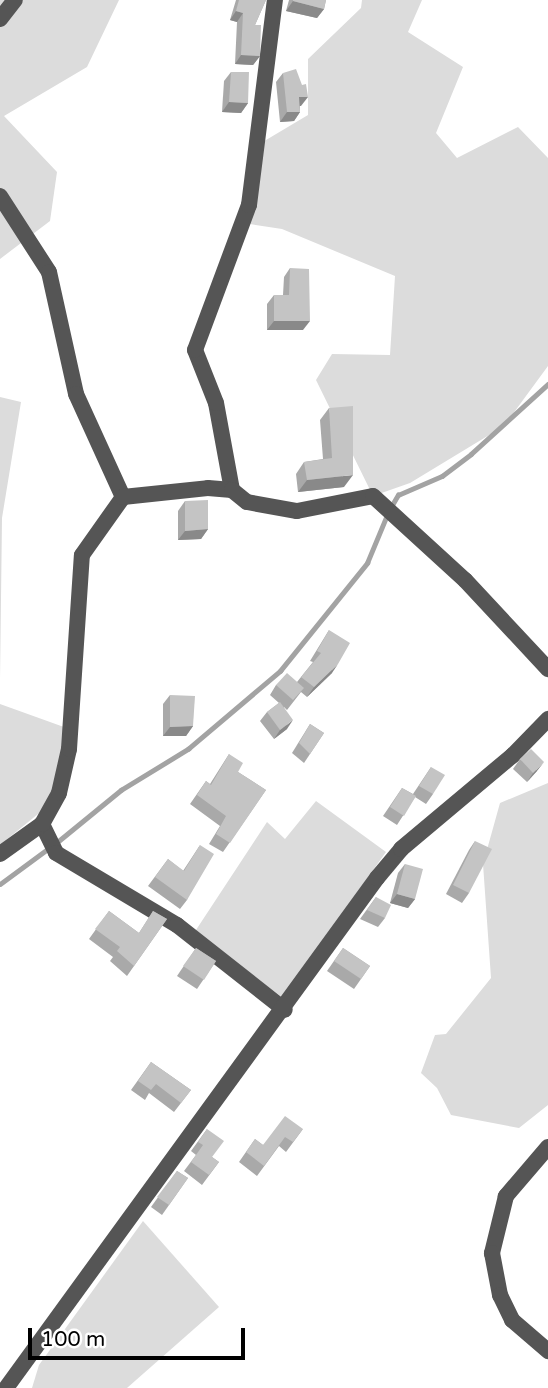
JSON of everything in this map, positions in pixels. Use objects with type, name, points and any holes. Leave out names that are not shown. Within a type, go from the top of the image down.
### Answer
[{"type":"street","points":[[0,19],[15,0]]},
{"type":"street","points":[[232,490],[216,403],[195,351],[249,205],[275,0]]},
{"type":"street","points":[[0,196],[49,272],[76,394],[123,497]]},
{"type":"street","points":[[0,854],[45,830],[59,793],[69,749],[82,555],[123,497],[208,488],[232,490],[247,502],[297,511],[373,496],[465,580],[548,669]]},
{"type":"street","points":[[6,1388],[140,1199],[285,1010],[401,849],[512,756],[548,719]]},
{"type":"street","points":[[45,830],[56,853],[177,925],[285,1010]]},
{"type":"street","points":[[548,1147],[506,1196],[492,1253],[500,1295],[512,1320],[548,1351]]},
{"type":"shaded area","points":[[0,0],[119,0],[87,67],[4,116],[57,172],[50,221],[0,259]]},
{"type":"shaded area","points":[[362,0],[422,0],[408,32],[463,67],[436,133],[457,158],[518,127],[548,158],[548,366],[504,426],[410,483],[373,496],[316,380],[332,354],[390,355],[395,276],[282,229],[250,224],[261,143],[308,115],[308,59],[361,8]]},
{"type":"shaded area","points":[[0,397],[21,402],[2,518],[0,680]]},
{"type":"shaded area","points":[[0,704],[75,731],[49,805],[0,845]]},
{"type":"shaded area","points":[[548,783],[548,1105],[519,1128],[451,1115],[437,1088],[421,1073],[435,1035],[446,1034],[491,978],[483,864],[500,803]]},
{"type":"shaded area","points":[[316,801],[386,852],[282,997],[194,933],[267,822],[285,839]]},
{"type":"shaded area","points":[[143,1221],[219,1307],[127,1388],[32,1388],[39,1365]]},
{"type":"building","points":[[239,0],[266,0],[255,25],[261,25],[260,56],[241,55],[243,13],[236,11]]},
{"type":"building","points":[[293,0],[326,0],[324,9]]},
{"type":"building","points":[[296,69],[302,85],[306,84],[308,97],[299,97],[300,112],[287,112],[283,73]]},
{"type":"building","points":[[231,72],[249,72],[248,103],[229,102]]},
{"type":"building","points":[[290,268],[309,269],[310,321],[274,321],[274,295],[289,295]]},
{"type":"building","points":[[353,406],[353,475],[307,480],[304,462],[332,458],[329,408]]},
{"type":"building","points":[[208,500],[208,529],[185,531],[185,501]]},
{"type":"building","points":[[329,630],[350,643],[338,664],[314,687],[301,677],[321,653],[317,651]]},
{"type":"building","points":[[287,673],[304,688],[293,700],[276,685]]},
{"type":"building","points":[[170,695],[195,696],[193,726],[170,727]]},
{"type":"building","points":[[280,702],[293,720],[280,730],[267,712]]},
{"type":"building","points":[[310,724],[324,733],[310,754],[299,743]]},
{"type":"building","points":[[531,749],[544,762],[533,773],[520,759]]},
{"type":"building","points":[[229,754],[243,763],[238,772],[266,790],[230,843],[216,834],[226,816],[197,795],[206,781],[211,785]]},
{"type":"building","points":[[431,767],[445,775],[433,794],[419,786]]},
{"type":"building","points":[[402,788],[416,796],[404,816],[390,807]]},
{"type":"building","points":[[475,841],[492,849],[469,893],[453,885]]},
{"type":"building","points":[[200,845],[214,854],[187,900],[155,877],[168,859],[184,871]]},
{"type":"building","points":[[405,864],[423,869],[415,899],[397,894]]},
{"type":"building","points":[[376,897],[391,905],[385,918],[367,910]]},
{"type":"building","points":[[109,911],[139,933],[153,911],[167,919],[134,966],[117,951],[120,947],[95,929]]},
{"type":"building","points":[[196,948],[216,961],[204,980],[183,966]]},
{"type":"building","points":[[343,948],[370,966],[361,979],[334,961]]},
{"type":"building","points":[[151,1062],[191,1090],[181,1103],[156,1084],[151,1090],[138,1081]]},
{"type":"building","points":[[285,1116],[303,1129],[293,1142],[285,1137],[264,1166],[246,1152],[255,1139],[263,1145]]},
{"type":"building","points":[[207,1129],[224,1141],[212,1157],[219,1162],[209,1175],[191,1162],[203,1145],[198,1142]]},
{"type":"building","points":[[177,1171],[188,1178],[169,1205],[157,1197]]},
{"type":"waterway","points":[[391,507],[398,495],[442,476],[471,454],[548,384]]},
{"type":"waterway","points":[[56,843],[121,790],[188,749],[280,671],[367,563],[387,515]]},
{"type":"waterway","points":[[0,884],[49,848]]}]
